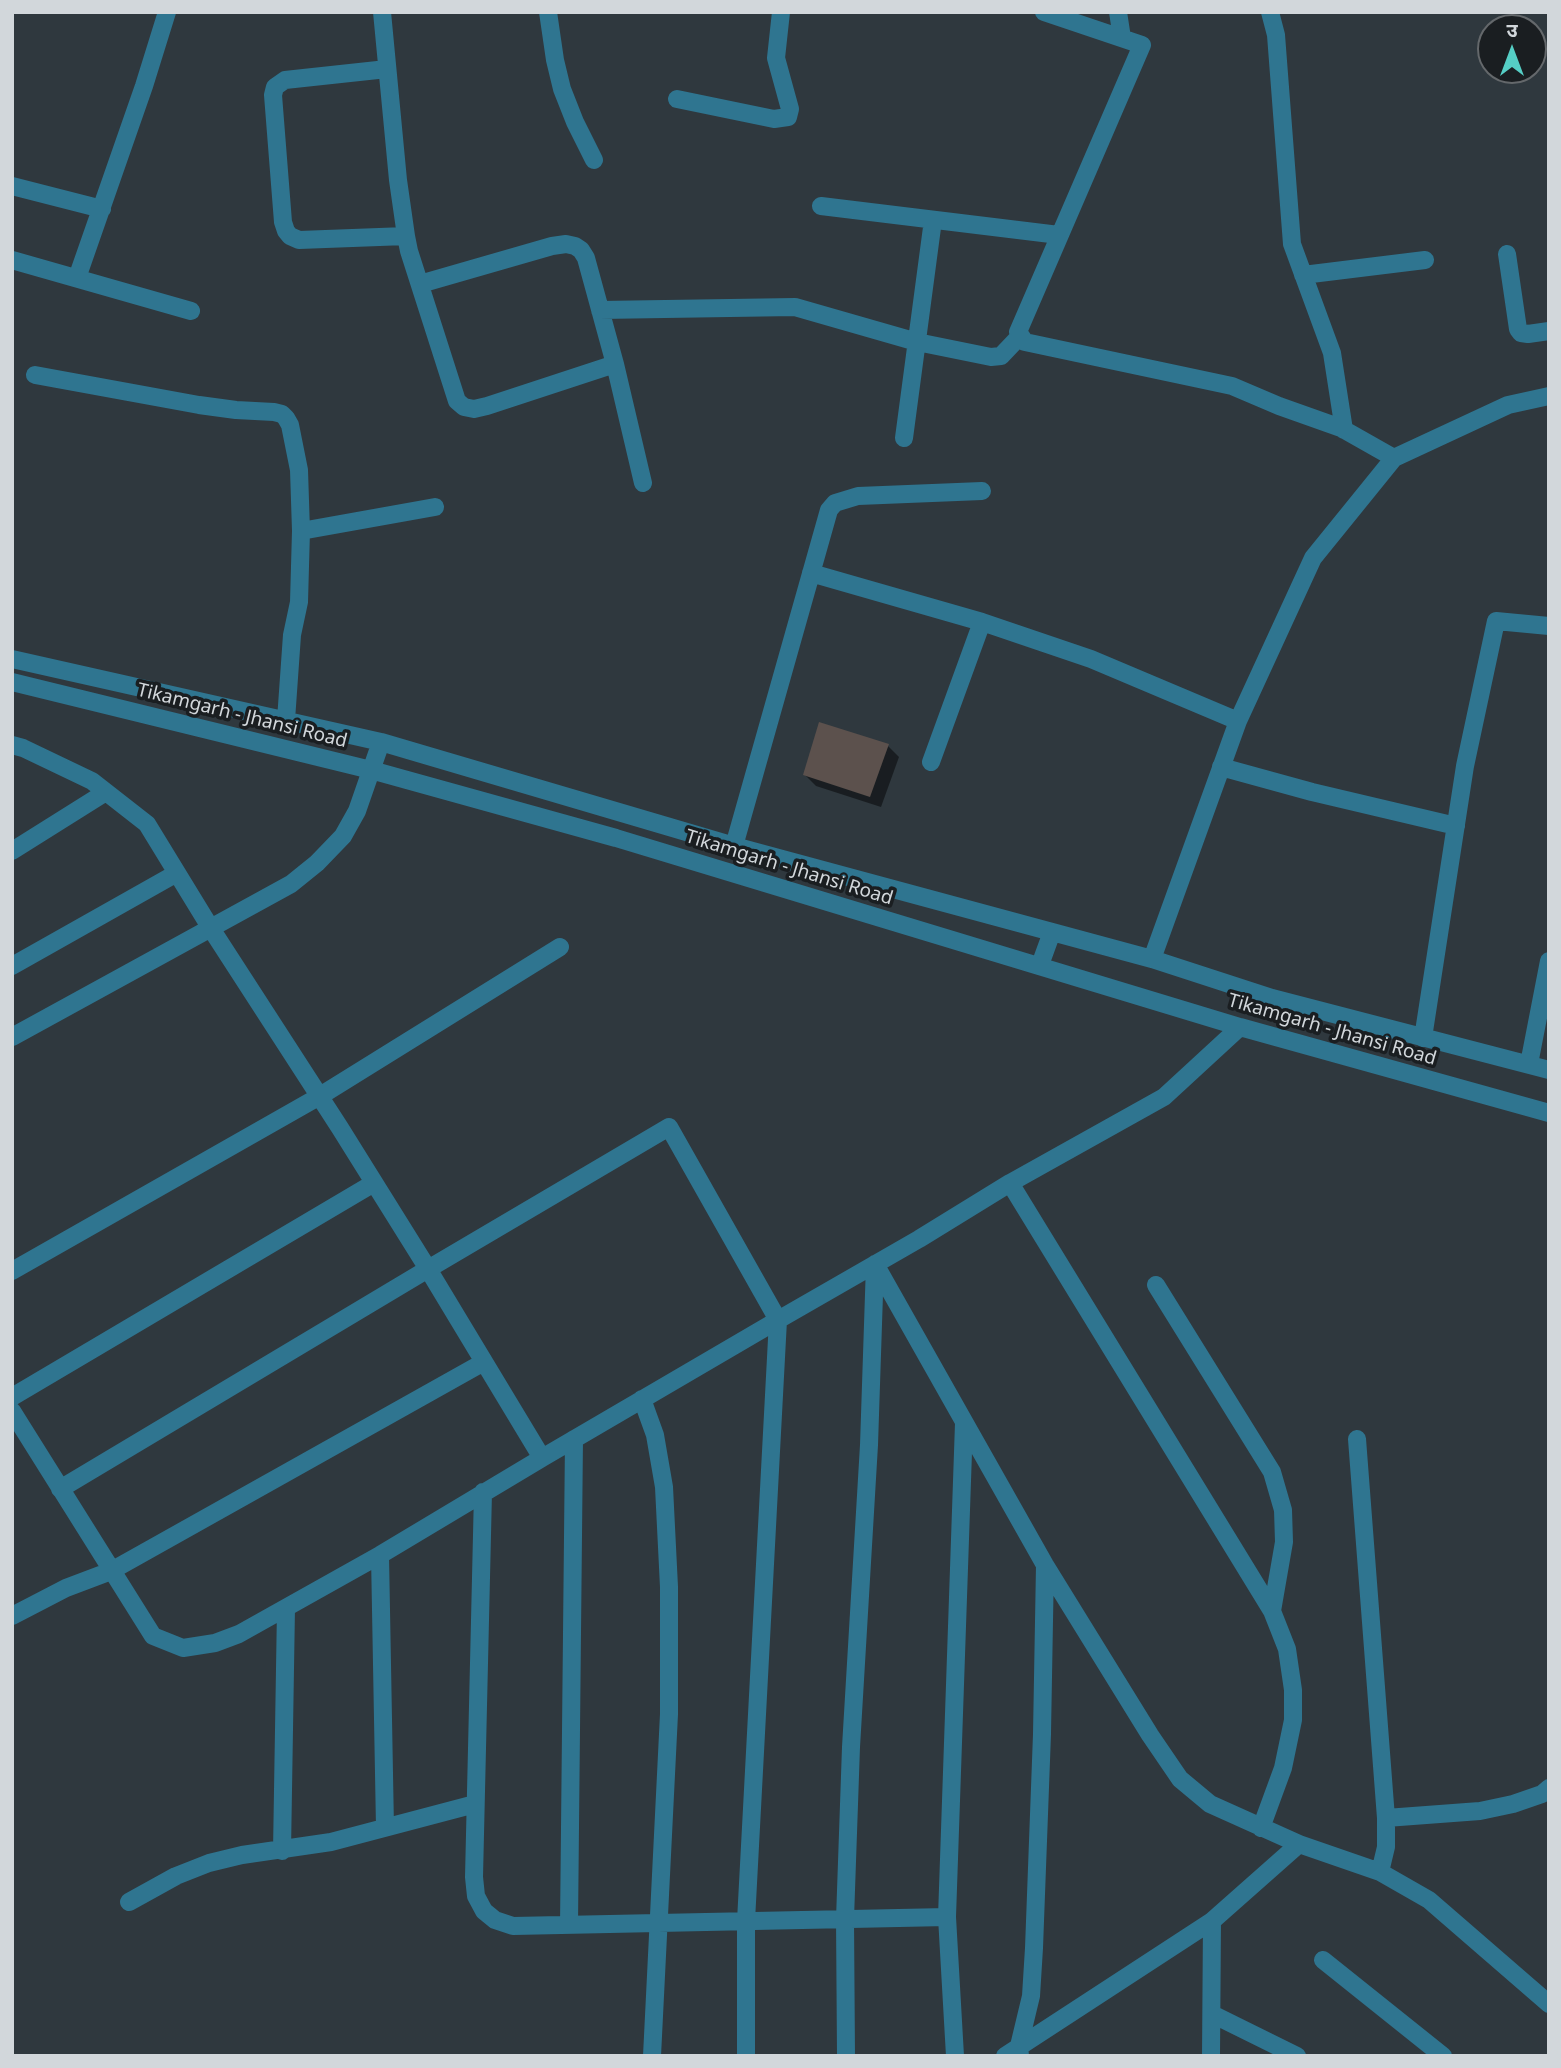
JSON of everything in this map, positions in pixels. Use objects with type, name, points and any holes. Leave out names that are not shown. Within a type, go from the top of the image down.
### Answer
[{"type":"street","points":[[77,278],[167,12]]},
{"type":"street","points":[[382,12],[406,236],[457,401],[464,407],[474,409],[614,365]]},
{"type":"street","points":[[548,12],[562,89],[594,160]]},
{"type":"street","points":[[677,99],[774,119],[788,117],[790,109],[776,58],[780,12]]},
{"type":"street","points":[[1044,12],[1142,45],[1018,332],[1020,336],[1025,342],[1233,386],[1344,430],[1394,458]]},
{"type":"street","points":[[1118,12],[1122,38]]},
{"type":"street","points":[[1270,12],[1276,35],[1292,244],[1332,353],[1344,430]]},
{"type":"street","points":[[387,69],[285,80],[275,87],[273,94],[283,222],[290,236],[299,240],[406,236]]},
{"type":"street","points":[[12,186],[102,209]]},
{"type":"street","points":[[821,206],[1059,235]]},
{"type":"street","points":[[904,438],[933,220]]},
{"type":"street","points":[[420,284],[552,246],[566,244],[582,250],[600,310],[643,483]]},
{"type":"street","points":[[1507,254],[1518,330],[1528,334],[1549,331]]},
{"type":"street","points":[[12,260],[191,311]]},
{"type":"street","points":[[1303,275],[1425,260]]},
{"type":"street","points":[[600,310],[795,307],[917,342],[997,357],[1006,353],[1020,336]]},
{"type":"street","points":[[35,375],[236,411],[282,414],[290,425],[299,470],[301,531],[299,603],[292,635],[286,720]]},
{"type":"street","points":[[1152,959],[1238,721],[1313,558],[1394,458],[1508,405],[1549,397]]},
{"type":"street","points":[[734,846],[829,510],[835,503],[858,496],[982,491]]},
{"type":"street","points":[[301,531],[435,507]]},
{"type":"street","points":[[811,573],[982,622],[1091,659],[1238,721]]},
{"type":"street","points":[[1423,1038],[1465,766],[1496,621],[1549,626]]},
{"type":"street","points":[[931,762],[982,622]]},
{"type":"street","points":[[12,659],[381,741],[734,846],[1152,959],[1272,998],[1549,1070]]},
{"type":"street","name":"Tikamgarh - Jhansi Road","points":[[12,682],[371,770],[616,838],[1240,1027],[1549,1113]]},
{"type":"street","points":[[12,1037],[290,884],[317,863],[343,836],[357,811],[381,741]]},
{"type":"street","points":[[12,746],[23,748],[92,781],[148,824],[210,927],[428,1269],[542,1458]]},
{"type":"street","points":[[1221,767],[1456,826]]},
{"type":"street","points":[[12,851],[106,792]]},
{"type":"street","points":[[12,967],[177,873]]},
{"type":"street","points":[[1040,965],[1052,932]]},
{"type":"street","points":[[12,1271],[320,1096],[560,947]]},
{"type":"street","points":[[1529,1064],[1549,961]]},
{"type":"street","points":[[12,1411],[153,1636],[183,1648],[215,1643],[239,1634],[380,1555],[1010,1183],[1164,1097],[1240,1027]]},
{"type":"street","points":[[61,1489],[669,1126],[778,1320],[746,1921],[747,2056]]},
{"type":"street","points":[[12,1397],[374,1183]]},
{"type":"street","points":[[1010,1183],[1272,1611],[1287,1648],[1293,1690],[1293,1720],[1283,1768],[1261,1828]]},
{"type":"street","points":[[876,1264],[1045,1565],[1180,1779],[1210,1804],[1299,1844],[1380,1872],[1429,1900],[1549,2004]]},
{"type":"street","points":[[846,2056],[845,1919],[851,1747],[869,1445],[876,1264]]},
{"type":"street","points":[[1156,1285],[1272,1472],[1283,1510],[1284,1542],[1272,1611]]},
{"type":"street","points":[[12,1616],[66,1588],[111,1571],[484,1362]]},
{"type":"street","points":[[642,1399],[655,1435],[664,1487],[669,1587],[669,1714],[652,2056]]},
{"type":"street","points":[[955,2056],[947,1917],[964,1421]]},
{"type":"street","points":[[569,1925],[574,1439]]},
{"type":"street","points":[[1357,1439],[1386,1818],[1386,1847],[1380,1872]]},
{"type":"street","points":[[483,1492],[474,1877],[476,1896],[484,1910],[495,1920],[513,1926],[947,1917]]},
{"type":"street","points":[[380,1555],[385,1828]]},
{"type":"street","points":[[1015,2052],[1031,1996],[1034,1948],[1045,1565]]},
{"type":"street","points":[[282,1851],[286,1608]]},
{"type":"street","points":[[1386,1818],[1502,1807],[1542,1794],[1549,1788]]},
{"type":"street","points":[[129,1902],[176,1876],[209,1863],[242,1855],[331,1842],[475,1804]]},
{"type":"street","points":[[1015,2052],[1212,1921],[1299,1844]]},
{"type":"street","points":[[1211,2056],[1212,1921]]},
{"type":"street","points":[[1323,1960],[1443,2056]]},
{"type":"street","points":[[1212,2014],[1289,2053]]},
{"type":"building","points":[[819,722],[889,744],[870,797],[803,775]]}]
